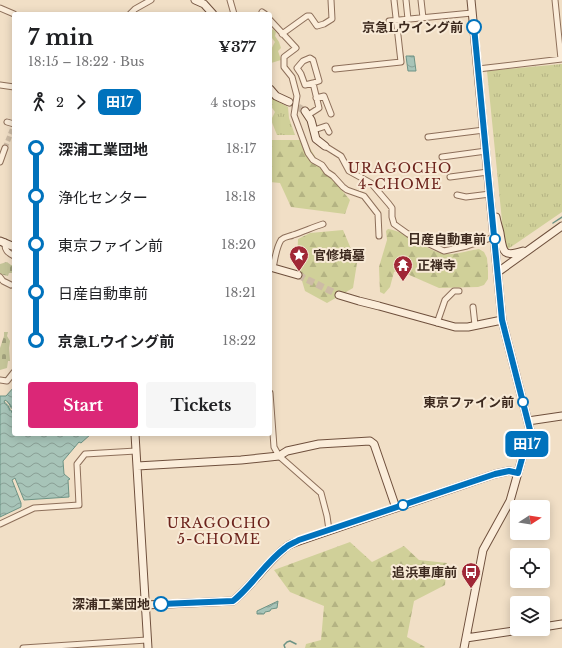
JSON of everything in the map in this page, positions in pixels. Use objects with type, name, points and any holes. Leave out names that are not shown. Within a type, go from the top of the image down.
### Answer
[{"type":"street","points":[[132,12],[151,0]]},
{"type":"street","points":[[195,0],[204,4],[211,12]]},
{"type":"street","points":[[230,0],[233,12]]},
{"type":"street","points":[[282,34],[307,16],[310,16],[317,26],[332,19],[331,0]]},
{"type":"street","points":[[335,68],[401,62],[394,0]]},
{"type":"street","points":[[406,0],[408,19]]},
{"type":"street","points":[[422,0],[423,18]]},
{"type":"street","points":[[464,648],[483,550],[510,501],[530,433],[502,320],[471,0]]},
{"type":"street","points":[[478,69],[562,59],[555,0]]},
{"type":"street","points":[[0,8],[12,13]]},
{"type":"street","points":[[388,21],[472,13]]},
{"type":"street","points":[[272,22],[296,48],[284,57],[284,65],[293,80],[296,96],[294,115],[308,153],[313,160],[322,165],[327,172],[343,187],[364,196],[378,214],[379,236]]},
{"type":"street","points":[[310,58],[314,60],[319,81],[312,83],[305,85],[297,68],[303,61],[310,58]]},
{"type":"street","points":[[312,83],[319,108],[306,113],[314,130],[316,139],[341,156],[349,171],[371,183],[392,208],[394,224],[408,234],[444,251],[467,246],[494,237]]},
{"type":"street","points":[[0,85],[12,87]]},
{"type":"street","points":[[272,91],[276,96],[289,102]]},
{"type":"street","points":[[316,98],[324,96],[331,114]]},
{"type":"street","points":[[7,122],[12,123]]},
{"type":"street","points":[[314,130],[326,126],[329,132]]},
{"type":"street","points":[[428,137],[484,130]]},
{"type":"street","points":[[0,162],[5,148]]},
{"type":"street","points":[[442,157],[486,151]]},
{"type":"street","points":[[450,177],[488,172]]},
{"type":"street","points":[[457,196],[466,198],[491,198]]},
{"type":"street","points":[[491,198],[500,231],[502,247],[505,252],[514,254],[528,250]]},
{"type":"street","points":[[298,276],[272,268],[276,251],[286,236],[293,236],[323,224]]},
{"type":"street","points":[[498,272],[562,226]]},
{"type":"street","points":[[2,242],[12,246]]},
{"type":"street","points":[[2,242],[7,251],[12,255]]},
{"type":"street","points":[[2,276],[3,281],[11,285]]},
{"type":"street","points":[[437,322],[445,300],[454,291],[459,291]]},
{"type":"street","points":[[339,295],[455,327],[502,320]]},
{"type":"street","points":[[473,307],[475,325]]},
{"type":"street","points":[[0,380],[7,381],[12,375]]},
{"type":"street","points":[[528,421],[562,416]]},
{"type":"street","points":[[272,420],[274,447],[279,456],[321,493],[329,530]]},
{"type":"street","points":[[135,436],[148,648]]},
{"type":"street","points":[[137,466],[241,460],[279,456],[287,451],[319,444],[370,441],[374,444],[396,508]]},
{"type":"street","points":[[0,524],[34,508],[79,505],[77,464],[85,454],[136,451]]},
{"type":"street","points":[[145,605],[233,601],[286,547],[299,540],[503,472],[511,471],[518,473]]},
{"type":"street","points":[[550,625],[562,624]]},
{"type":"street","points":[[466,638],[510,632]]},
{"type":"street","points":[[23,648],[147,640]]},
{"type":"green space","points":[[273,29],[276,32],[275,36],[281,48],[278,51],[281,60],[272,63],[272,48],[275,42],[272,38]]},
{"type":"green space","points":[[562,64],[562,212],[505,251],[487,71]]},
{"type":"green space","points":[[272,96],[277,101],[288,107],[289,118],[295,135],[277,135],[272,122],[272,118],[275,112],[272,108]]},
{"type":"green space","points":[[272,140],[305,140],[319,163],[350,200],[345,214],[291,207],[280,183],[272,182]]},
{"type":"green space","points":[[388,229],[404,234],[440,253],[455,254],[479,249],[484,252],[487,258],[488,279],[484,285],[478,287],[439,288],[398,270],[394,272],[390,287],[384,294],[380,292],[379,267],[387,240],[386,231]]},
{"type":"green space","points":[[343,230],[357,263],[353,288],[327,303],[305,291],[297,264],[298,239],[310,233]]},
{"type":"green space","points":[[7,262],[12,265],[12,273],[9,273],[8,276],[0,274],[0,264]]},
{"type":"green space","points":[[4,332],[8,332],[7,336],[10,341],[10,361],[8,361],[7,368],[0,370],[0,348]]},
{"type":"green space","points":[[350,542],[372,562],[404,546],[419,560],[447,563],[445,585],[414,601],[407,637],[425,647],[424,648],[305,648],[306,644],[321,640],[324,606],[290,592],[274,570]]},
{"type":"water","points":[[406,56],[414,56],[416,71],[408,71]]},
{"type":"water","points":[[12,389],[12,407],[10,407],[11,405],[9,405],[10,404],[5,400],[4,402],[7,406],[9,406],[8,408],[10,408],[9,410],[11,410],[12,413],[12,436],[89,436],[81,443],[79,442],[63,461],[64,474],[70,479],[68,480],[69,497],[24,500],[15,478],[12,480],[21,503],[21,507],[0,517],[0,396],[6,396]]},
{"type":"water","points":[[278,601],[277,608],[271,609],[264,614],[257,614],[257,611]]},
{"type":"waterway","points":[[553,223],[562,217]]},
{"type":"waterway","points":[[285,648],[284,645],[287,642],[290,641],[296,644]]},
{"type":"tunnel","points":[[289,102],[305,111]]},
{"type":"tunnel","points":[[5,148],[12,130]]},
{"type":"tunnel","points":[[298,275],[339,295]]},
{"type":"bus line","name":"田17","points":[[161,604],[233,601],[286,547],[299,540],[495,474],[509,471],[518,473],[530,430],[502,320],[474,27]]},
{"type":"place","name":"京急Lウイング前","points":[[474,27]]},
{"type":"place","name":"日産自動車前","points":[[495,239]]},
{"type":"place","name":"官修墳墓","points":[[299,272]]},
{"type":"place","name":"正禅寺","points":[[403,282]]},
{"type":"place","name":"東京ファイン前","points":[[523,402]]},
{"type":"place","name":"追浜車庫前","points":[[471,589]]},
{"type":"place","name":"深浦工業団地","points":[[161,604]]},
{"type":"district","name":"URAGOCHO 4-CHOME","points":[[400,176]]},
{"type":"district","name":"URAGOCHO 5-CHOME","points":[[219,532]]}]
